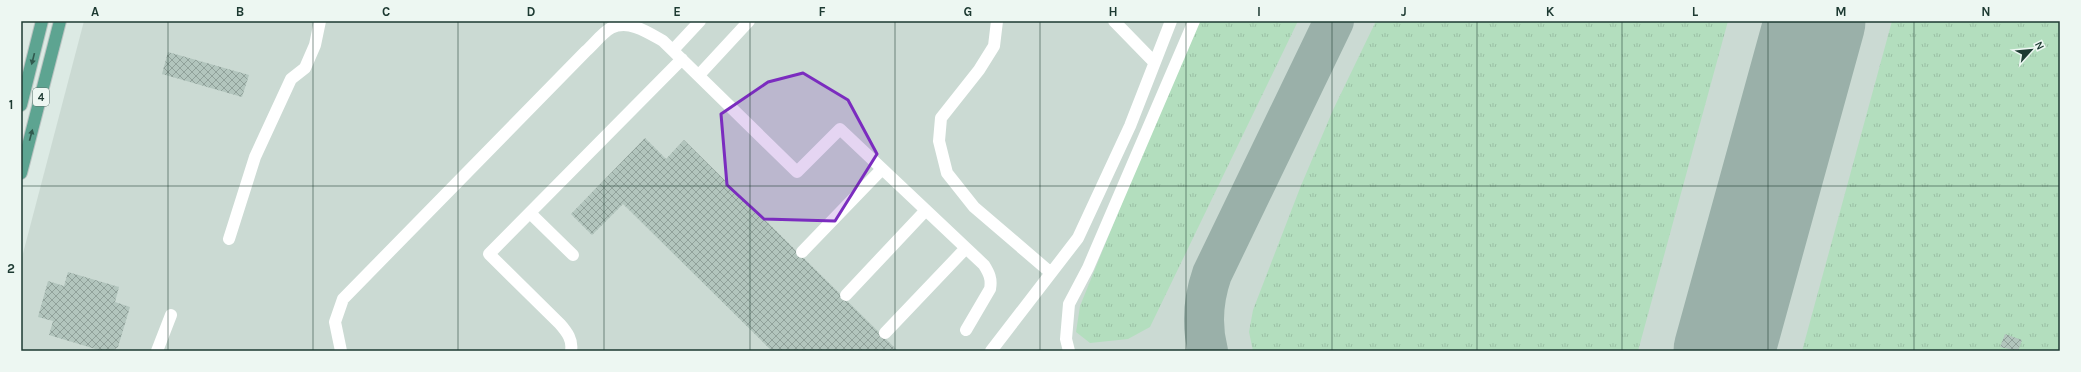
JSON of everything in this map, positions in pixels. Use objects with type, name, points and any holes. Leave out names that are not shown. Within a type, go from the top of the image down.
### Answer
[{"type":"main road","name":"4","points":[[21,105],[42,21]]},
{"type":"main road","name":"4","points":[[21,173],[60,21]]},
{"type":"lane","points":[[229,239],[255,157],[291,79],[305,68],[315,45],[320,21]]},
{"type":"lane","points":[[571,351],[572,344],[568,334],[560,324],[489,254],[530,213],[677,54],[700,21]]},
{"type":"lane","points":[[699,75],[749,21]]},
{"type":"lane","points":[[997,21],[994,46],[979,70],[940,118],[939,141],[947,173],[974,208],[1051,273]]},
{"type":"lane","points":[[1114,21],[1154,62]]},
{"type":"lane","points":[[991,351],[1078,238],[1130,126],[1171,21]]},
{"type":"lane","points":[[1069,351],[1066,339],[1069,304],[1088,268],[1194,21]]},
{"type":"lane","points":[[341,351],[335,322],[343,299],[586,51],[612,28],[626,25],[640,28],[663,41],[797,172],[840,129],[984,265],[991,282],[990,289],[966,330]]},
{"type":"lane","points":[[802,252],[882,169]]},
{"type":"lane","points":[[846,296],[926,210]]},
{"type":"lane","points":[[530,213],[574,255]]},
{"type":"lane","points":[[885,333],[966,248]]},
{"type":"lane","points":[[158,351],[171,315]]},
{"type":"highlighted area","points":[[803,73],[848,100],[877,154],[835,221],[764,219],[727,185],[721,114],[768,82]]},
{"type":"shaded area","points":[[84,21],[2060,21],[2060,351],[21,351],[21,261]]},
{"type":"green space","points":[[1196,21],[1298,21],[1150,327],[1128,339],[1090,343],[1076,332],[1080,306]]},
{"type":"green space","points":[[1376,21],[1728,21],[1638,351],[1253,351],[1249,332],[1253,310],[1300,188],[1333,110]]},
{"type":"green space","points":[[1892,21],[2060,21],[2060,351],[1802,351]]},
{"type":"building","points":[[168,52],[249,75],[242,97],[162,74]]},
{"type":"building","points":[[645,138],[666,159],[684,140],[898,351],[772,351],[623,204],[592,235],[571,214]]},
{"type":"building","points":[[68,272],[119,287],[115,302],[130,307],[118,347],[112,351],[102,351],[49,335],[53,321],[38,317],[48,281],[64,286]]},
{"type":"building","points":[[2005,334],[2022,340],[2018,351],[2000,347]]},
{"type":"taxiway","points":[[1208,351],[1204,331],[1204,312],[1212,274],[1334,21]]},
{"type":"runway","points":[[1724,351],[1815,21]]}]
